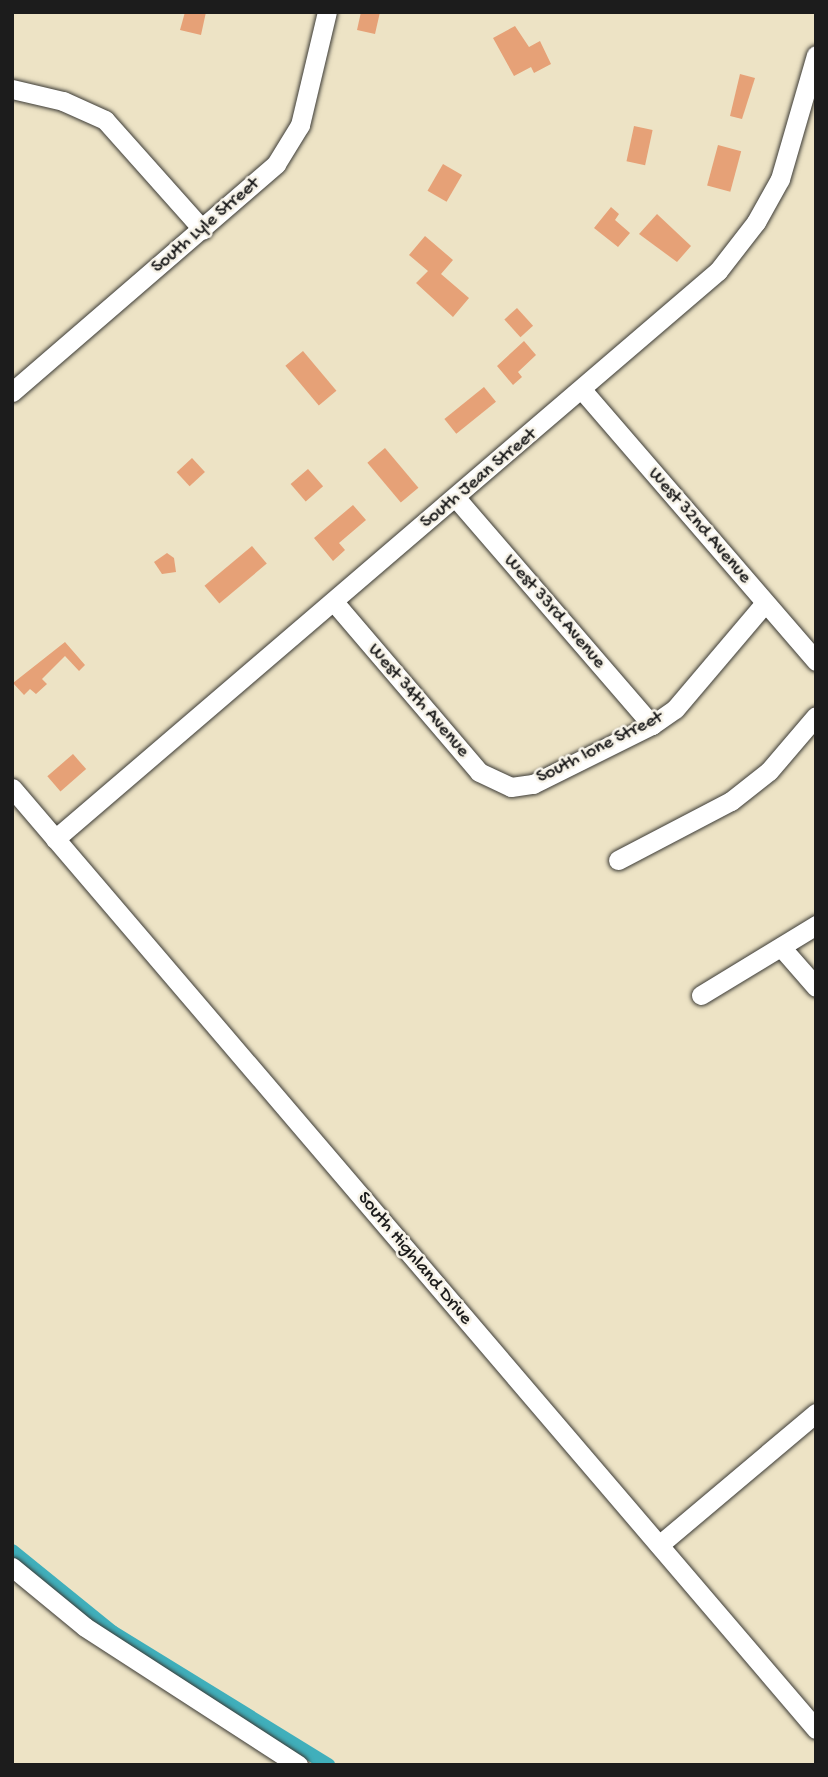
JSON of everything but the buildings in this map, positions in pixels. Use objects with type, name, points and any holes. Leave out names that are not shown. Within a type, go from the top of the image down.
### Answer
[{"type":"street","name":"South Lyle Street","points":[[12,392],[263,178],[289,148],[300,125],[327,12]]},
{"type":"street","name":"South Jean Street","points":[[55,839],[691,298],[749,232],[790,153],[816,55]]},
{"type":"street","points":[[12,89],[75,105],[105,120],[203,230]]},
{"type":"street","name":"West 32nd Avenue","points":[[583,391],[816,660]]},
{"type":"street","name":"West 33rd Avenue","points":[[456,498],[652,725]]},
{"type":"street","name":"West 34th Avenue","points":[[334,603],[479,772],[511,787]]},
{"type":"street","name":"South Ione Street","points":[[511,787],[533,784],[652,725],[693,692],[765,603]]},
{"type":"street","points":[[618,860],[731,801],[769,771],[816,716]]},
{"type":"street","name":"South Highland Drive","points":[[12,789],[816,1729]]},
{"type":"street","points":[[701,995],[816,925]]},
{"type":"street","points":[[781,947],[816,987]]},
{"type":"street","points":[[659,1545],[816,1413]]},
{"type":"street","points":[[12,1567],[85,1627],[298,1765]]},
{"type":"waterway","points":[[12,1551],[112,1632],[328,1765]]}]
